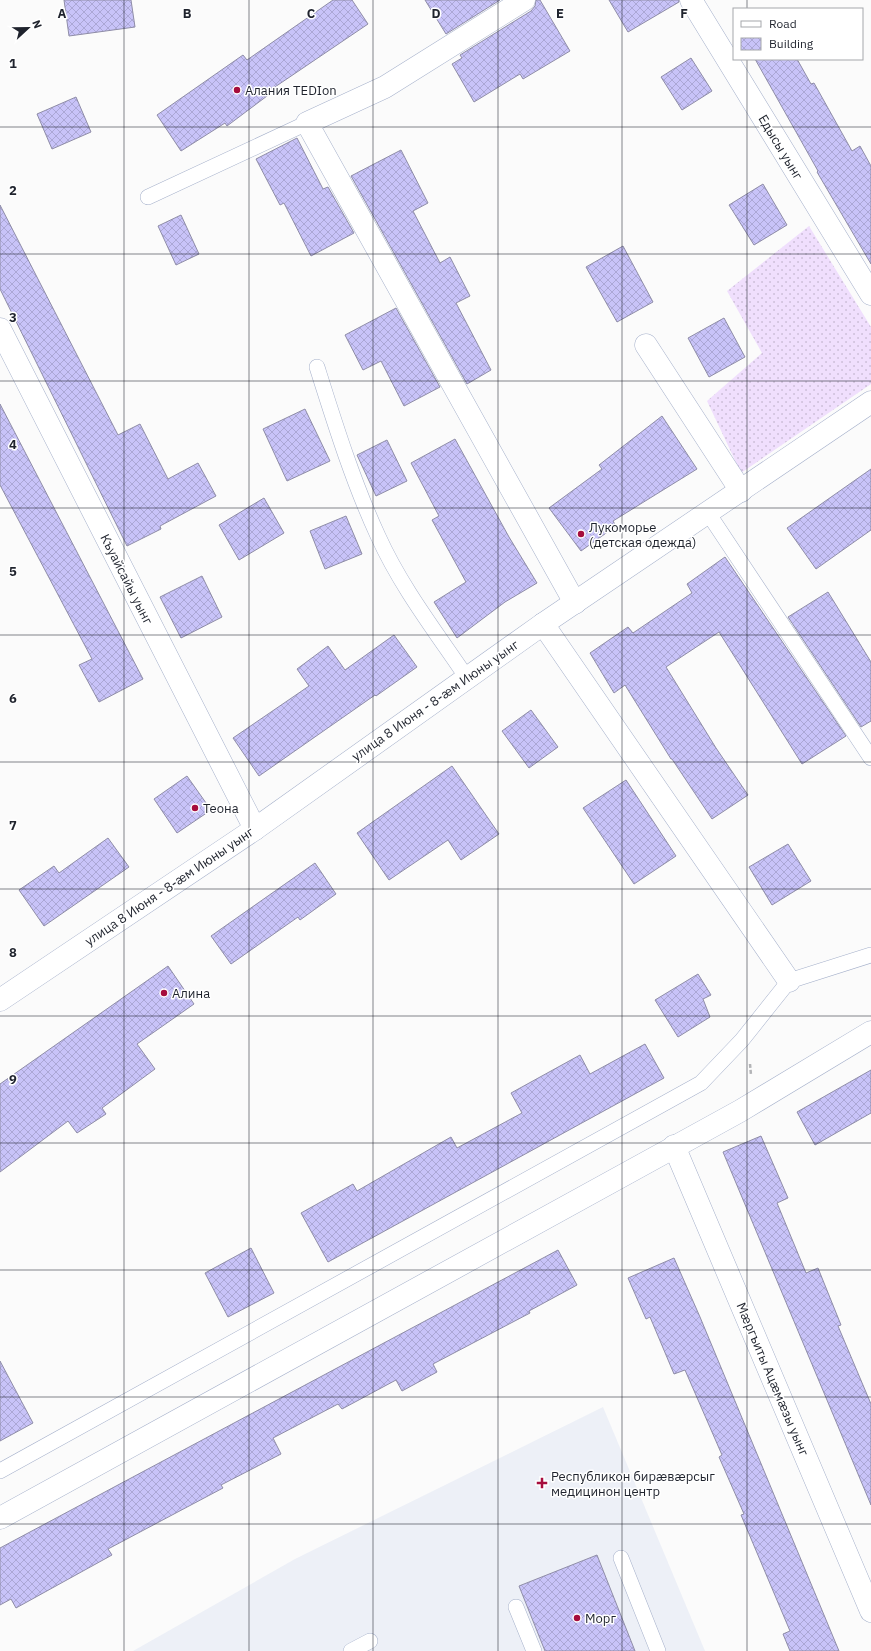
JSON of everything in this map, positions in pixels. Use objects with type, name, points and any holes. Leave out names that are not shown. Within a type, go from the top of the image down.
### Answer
[{"type":"main road","points":[[524,0],[384,87],[307,123],[575,603]]},
{"type":"main road","name":"Едысы уынг","points":[[691,0],[871,294]]},
{"type":"main road","name":"Къуайсайы уынг","points":[[0,329],[255,829]]},
{"type":"main road","points":[[646,345],[740,491]]},
{"type":"main road","name":"улица 8 Июня - 8-ӕм Июны уынг","points":[[0,1000],[255,829],[542,624],[871,402]]},
{"type":"main road","points":[[542,624],[789,981]]},
{"type":"main road","points":[[0,1518],[740,1111],[871,1032]]},
{"type":"main road","name":"Мӕргъиты Ацӕмӕзы уынг","points":[[674,1146],[871,1611]]},
{"type":"lane","points":[[148,197],[307,123]]},
{"type":"lane","points":[[317,367],[346,457],[378,537],[406,588],[466,678]]},
{"type":"lane","points":[[708,513],[871,758]]},
{"type":"lane","points":[[0,1471],[701,1082],[742,1040],[789,981],[871,955]]},
{"type":"lane","points":[[621,1558],[658,1651]]},
{"type":"lane","points":[[516,1607],[534,1651]]},
{"type":"lane","points":[[351,1651],[370,1641]]},
{"type":"shaded area","points":[[809,226],[871,327],[871,384],[741,473],[707,401],[762,353],[727,291]]},
{"type":"shaded area","name":"Республикон бирæвæрсыг медицинон центр","points":[[603,1407],[705,1651],[133,1651],[295,1559]]},
{"type":"building","points":[[64,0],[131,0],[135,27],[69,36]]},
{"type":"building","points":[[333,0],[352,0],[368,24],[269,91],[271,93],[227,126],[225,123],[181,151],[157,115],[243,55],[247,60]]},
{"type":"building","points":[[425,0],[500,0],[446,34]]},
{"type":"building","points":[[536,0],[540,0],[570,51],[523,79],[520,74],[474,102],[452,64],[462,58],[460,55],[531,11],[535,6]]},
{"type":"building","points":[[609,0],[679,0],[679,2],[628,32]]},
{"type":"building","points":[[691,58],[712,91],[682,110],[661,77]]},
{"type":"building","points":[[756,60],[798,60],[811,84],[814,83],[852,151],[860,146],[871,166],[871,264],[817,172],[818,171]]},
{"type":"building","points":[[76,97],[91,132],[52,149],[37,114]]},
{"type":"building","points":[[297,138],[323,189],[328,187],[354,233],[311,256],[284,203],[280,205],[256,159]]},
{"type":"building","points":[[401,150],[428,203],[413,211],[440,263],[450,257],[470,296],[456,303],[491,370],[467,384],[351,176]]},
{"type":"building","points":[[763,184],[787,225],[754,245],[729,205]]},
{"type":"building","points":[[0,205],[118,435],[140,424],[168,479],[198,463],[216,496],[160,526],[161,529],[127,546],[0,289]]},
{"type":"building","points":[[181,215],[199,254],[176,265],[158,226]]},
{"type":"building","points":[[623,246],[653,302],[617,322],[586,267]]},
{"type":"building","points":[[396,308],[440,387],[404,406],[381,361],[363,370],[345,335]]},
{"type":"building","points":[[724,318],[745,357],[709,377],[688,338]]},
{"type":"building","points":[[0,404],[143,679],[99,702],[79,665],[92,659],[0,485]]},
{"type":"building","points":[[305,409],[330,461],[287,481],[263,429]]},
{"type":"building","points":[[662,416],[697,469],[613,521],[616,526],[581,551],[549,508],[602,469],[599,465]]},
{"type":"building","points":[[455,439],[509,537],[537,583],[505,602],[457,638],[434,602],[466,582],[432,520],[439,516],[411,463]]},
{"type":"building","points":[[387,440],[407,481],[376,496],[357,455]]},
{"type":"building","points":[[871,469],[871,530],[816,569],[787,528]]},
{"type":"building","points":[[264,498],[284,533],[239,560],[219,525]]},
{"type":"building","points":[[346,516],[362,554],[325,569],[310,531]]},
{"type":"building","points":[[725,557],[846,736],[802,764],[719,632],[666,667],[716,748],[748,795],[712,819],[671,759],[625,685],[614,693],[590,653],[628,627],[633,633],[692,593],[687,584]]},
{"type":"building","points":[[202,576],[222,617],[181,638],[160,597]]},
{"type":"building","points":[[828,592],[871,662],[871,721],[861,727],[788,617]]},
{"type":"building","points":[[394,635],[417,667],[259,776],[233,738],[309,686],[297,669],[328,646],[345,670]]},
{"type":"building","points":[[531,710],[558,747],[529,768],[502,731]]},
{"type":"building","points":[[452,766],[499,834],[461,860],[448,840],[389,880],[357,833]]},
{"type":"building","points":[[187,776],[211,810],[177,833],[154,799]]},
{"type":"building","points":[[626,780],[676,856],[634,884],[583,808]]},
{"type":"building","points":[[108,838],[129,867],[44,926],[19,890],[54,866],[59,873]]},
{"type":"building","points":[[788,844],[811,881],[772,905],[749,867]]},
{"type":"building","points":[[315,863],[336,894],[300,920],[298,917],[231,964],[211,936]]},
{"type":"building","points":[[168,966],[194,1004],[137,1044],[155,1069],[102,1108],[106,1114],[77,1133],[68,1121],[0,1172],[0,1084]]},
{"type":"building","points":[[698,974],[711,995],[703,999],[710,1017],[678,1037],[655,1000]]},
{"type":"building","points":[[645,1044],[664,1078],[328,1262],[301,1213],[353,1184],[357,1191],[451,1137],[457,1148],[522,1113],[511,1093],[580,1055],[590,1074]]},
{"type":"building","points":[[871,1070],[871,1113],[815,1145],[797,1112]]},
{"type":"building","points":[[761,1136],[788,1198],[777,1203],[806,1273],[818,1268],[841,1325],[838,1326],[871,1404],[871,1505],[723,1152]]},
{"type":"building","points":[[251,1248],[274,1293],[228,1317],[205,1273]]},
{"type":"building","points":[[558,1250],[577,1285],[529,1311],[530,1313],[433,1364],[437,1372],[402,1391],[396,1380],[342,1409],[338,1404],[273,1438],[281,1454],[221,1485],[223,1488],[108,1549],[112,1555],[16,1608],[11,1599],[0,1605],[0,1548]]},
{"type":"building","points":[[674,1258],[839,1651],[790,1651],[783,1634],[790,1631],[741,1515],[744,1514],[719,1457],[722,1455],[685,1370],[674,1374],[650,1317],[646,1319],[628,1278]]},
{"type":"building","points":[[0,1361],[33,1423],[0,1441]]},
{"type":"building","name":"Морг","points":[[597,1555],[635,1651],[545,1651],[519,1586]]},
{"type":"place","name":"Алания ТEDIon","points":[[237,90]]},
{"type":"place","name":"Лукоморье (детская одежда)","points":[[581,534]]},
{"type":"place","name":"Теона","points":[[195,808]]},
{"type":"place","name":"Алина","points":[[164,993]]},
{"type":"place","name":"Республикон бирæвæрсыг медицинон центр","points":[[542,1483]]},
{"type":"place","name":"Морг","points":[[577,1618]]}]
